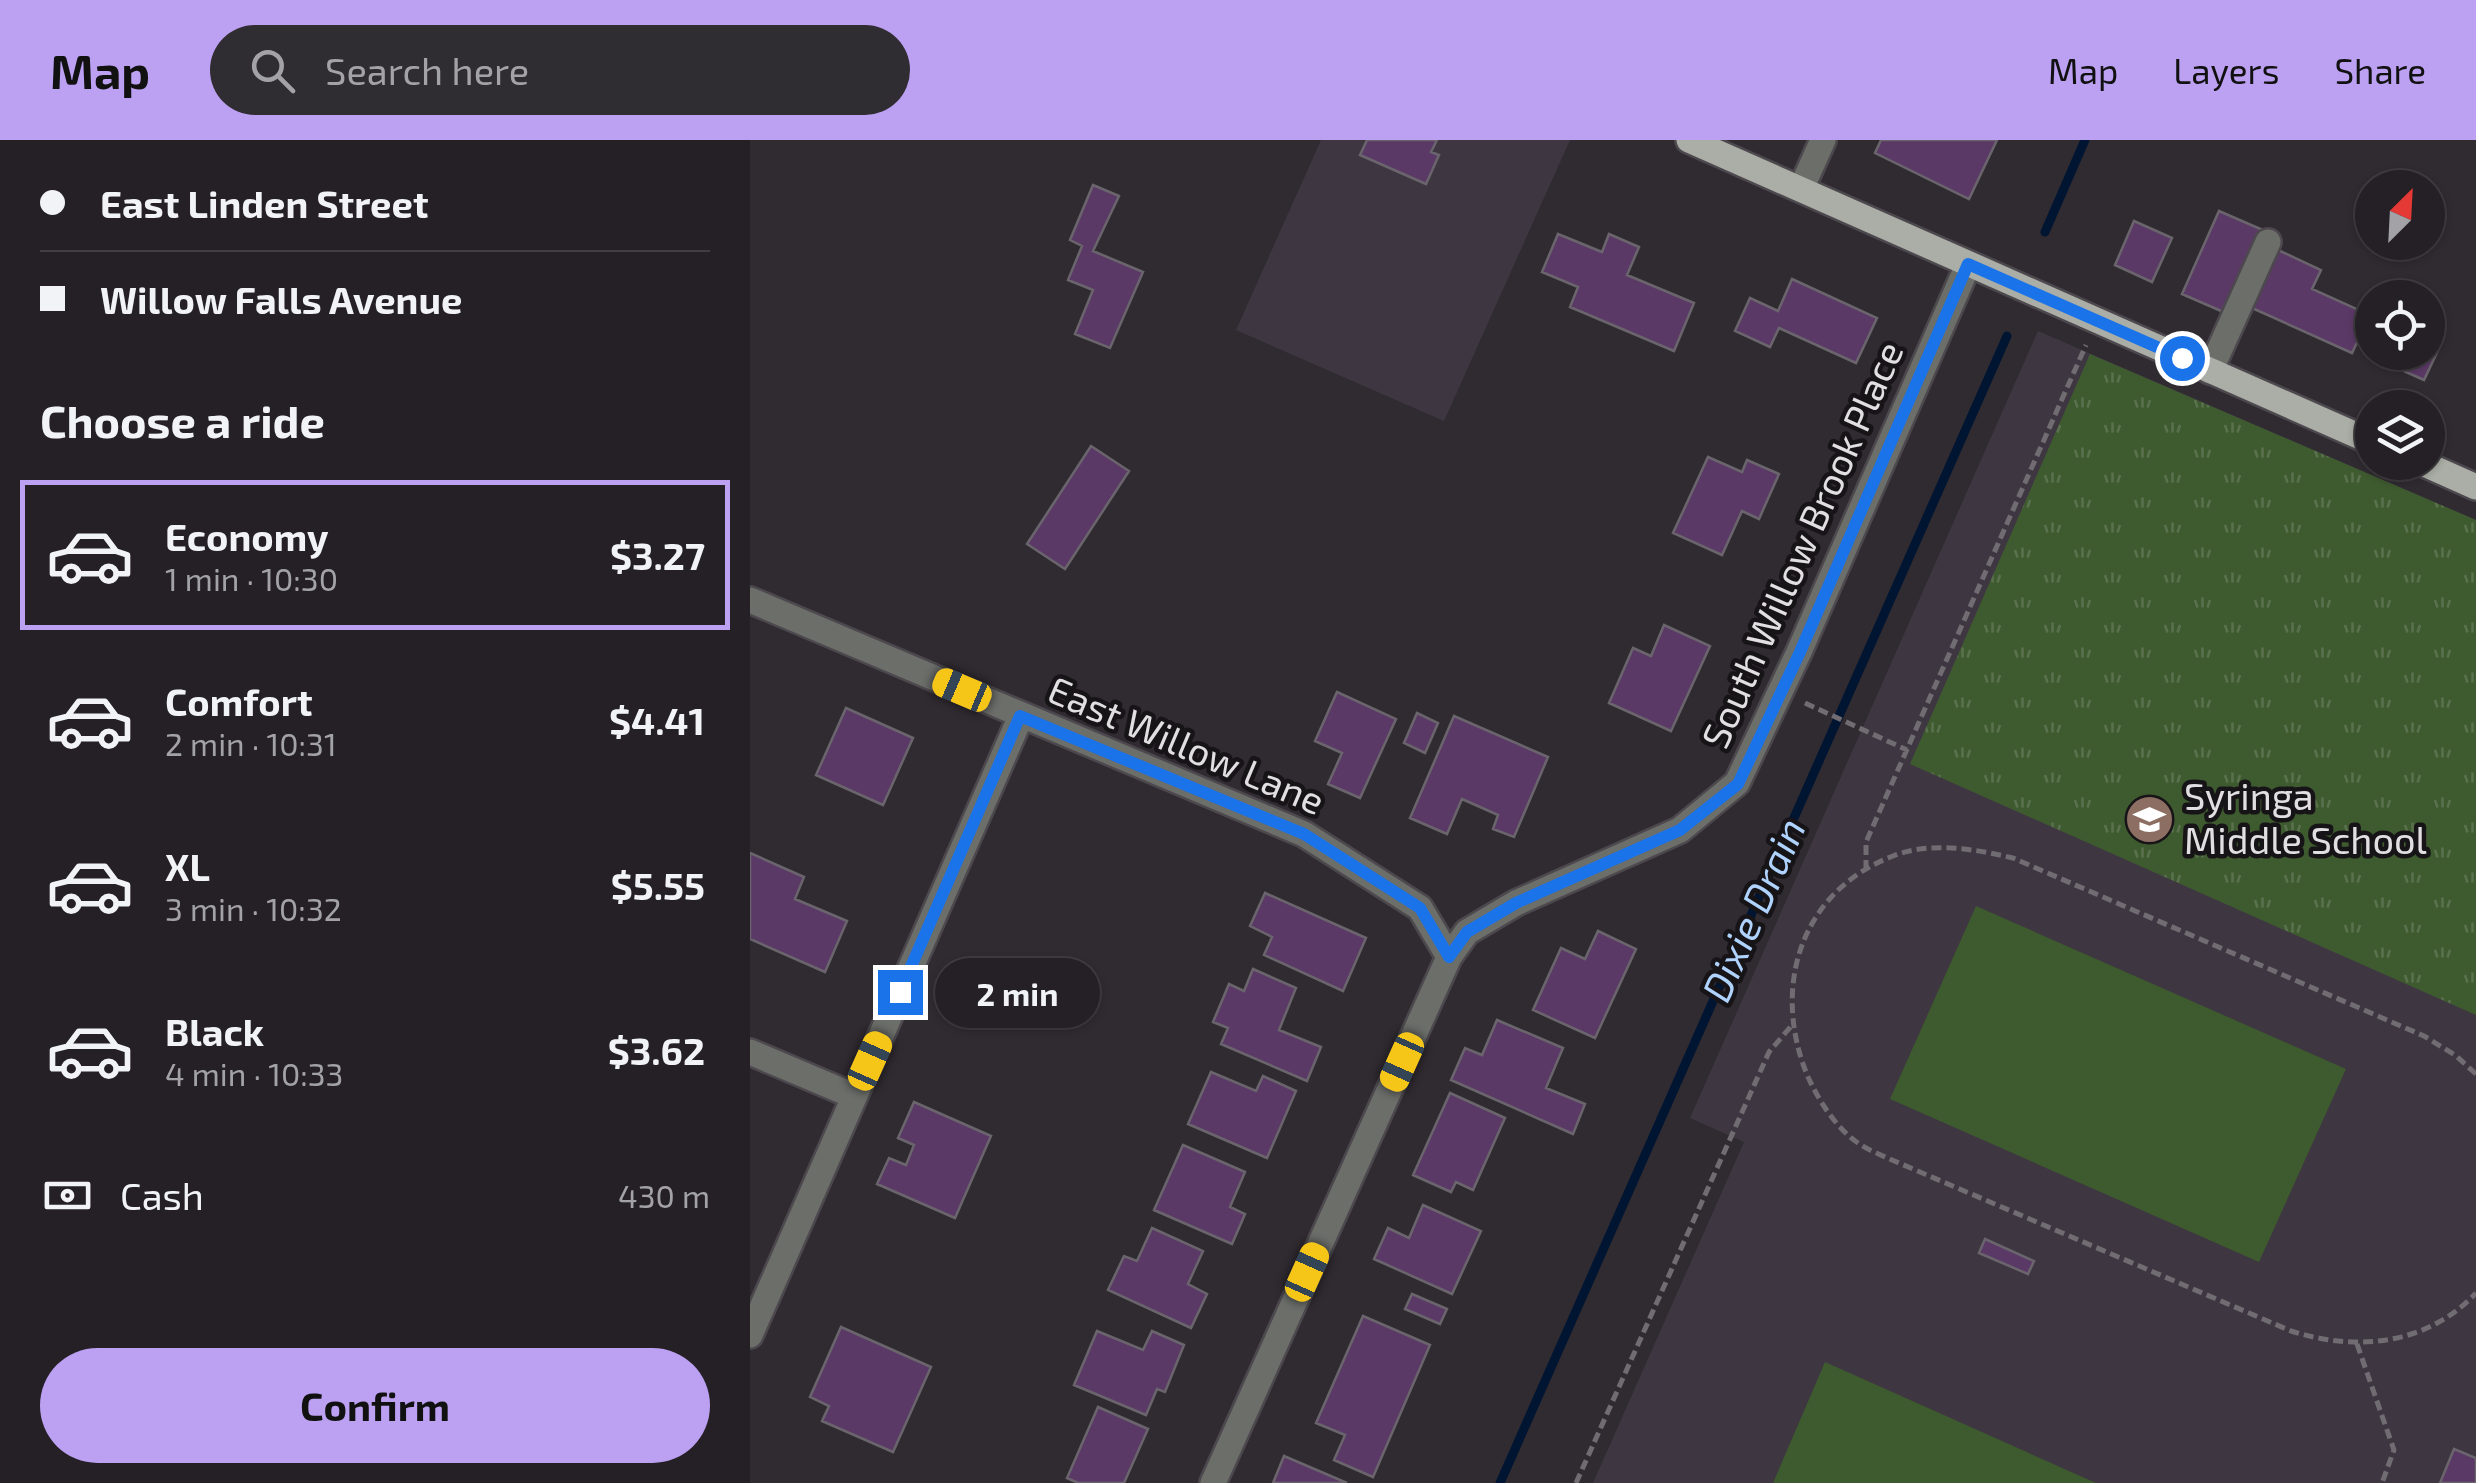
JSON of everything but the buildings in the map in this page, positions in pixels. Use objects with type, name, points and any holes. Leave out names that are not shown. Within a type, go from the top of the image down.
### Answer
[{"type":"main road","points":[[1689,140],[2355,435]]},
{"type":"main road","points":[[2445,473],[2476,487]]},
{"type":"street","points":[[1802,189],[1823,140]]},
{"type":"street","points":[[2210,371],[2268,242]]},
{"type":"street","name":"South Willow Brook Place","points":[[1212,1483],[1449,957],[1467,932],[1516,903],[1680,830],[1738,784],[1800,652],[1968,264]]},
{"type":"street","name":"East Willow Lane","points":[[750,600],[1304,834],[1420,908],[1449,957]]},
{"type":"street","points":[[750,1335],[1020,716]]},
{"type":"street","points":[[750,1052],[854,1096]]},
{"type":"path","points":[[1866,870],[1866,842],[2096,321]]},
{"type":"path","points":[[1814,707],[1906,750]]},
{"type":"path","points":[[2476,1074],[2455,1054],[2424,1036],[2013,858],[1971,848],[1925,848],[1894,855],[1866,870],[1837,892],[1812,922],[1797,954],[1791,984],[1793,1024],[1801,1060],[1814,1091],[1833,1119],[1856,1142],[2321,1341],[2357,1344],[2398,1339],[2429,1329],[2458,1312],[2476,1293]]},
{"type":"path","points":[[1576,1483],[1768,1052],[1793,1024]]},
{"type":"path","points":[[2357,1344],[2394,1450],[2382,1483]]},
{"type":"shaded area","points":[[1321,140],[1570,140],[1444,421],[1236,330]]},
{"type":"shaded area","name":"Syringa Middle School","points":[[2038,331],[2355,468],[2355,480],[2383,480],[2476,520],[2476,1483],[1593,1483],[1744,1142],[1690,1118]]},
{"type":"green space","points":[[2090,354],[2355,468],[2355,480],[2383,480],[2476,520],[2476,1015],[1910,764]]},
{"type":"green space","points":[[1976,906],[2346,1069],[2259,1262],[1890,1099]]},
{"type":"green space","points":[[1825,1362],[2096,1483],[1773,1483]]},
{"type":"waterway","name":"Dixie Drain","points":[[2045,232],[2085,140]]},
{"type":"waterway","name":"Dixie Drain","points":[[1500,1483],[2007,336]]},
{"type":"place","name":"Syringa Middle School","points":[[2149,819]]},
{"type":"route","points":[[900,992],[1020,716],[1304,834],[1420,908],[1449,957],[1467,932],[1516,903],[1680,830],[1738,784],[1800,652],[1968,264],[2182,358]]}]
